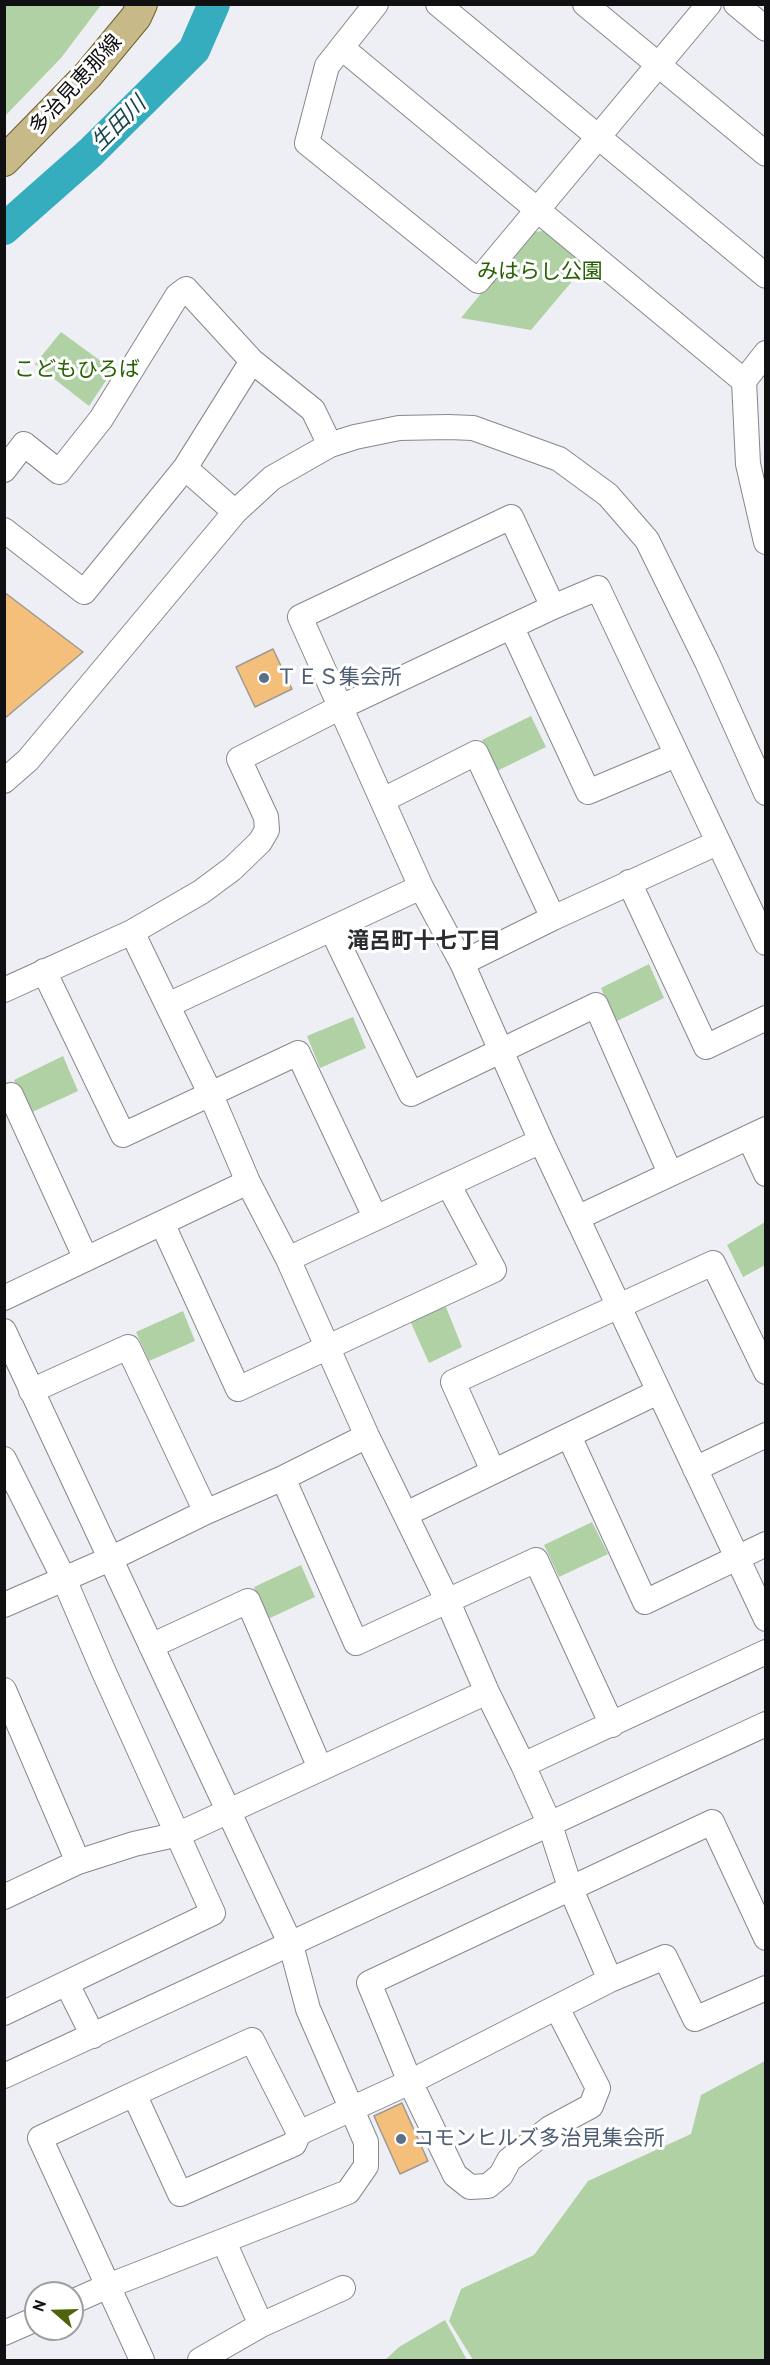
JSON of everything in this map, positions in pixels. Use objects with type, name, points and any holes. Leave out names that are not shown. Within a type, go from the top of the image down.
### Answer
[{"type":"main road","name":"多治見恵那線","points":[[4,161],[88,75],[136,17],[142,4]]},
{"type":"street","points":[[376,4],[327,66],[307,142],[478,281],[710,4]]},
{"type":"street","points":[[438,4],[765,276]]},
{"type":"street","points":[[585,4],[765,154]]},
{"type":"street","points":[[736,4],[765,29]]},
{"type":"street","points":[[342,48],[744,381],[757,454],[748,464],[765,542]]},
{"type":"street","points":[[4,470],[24,444],[58,472],[101,419],[177,296],[186,289],[252,361],[313,410],[330,445]]},
{"type":"street","points":[[744,381],[765,353]]},
{"type":"street","points":[[4,530],[84,592],[185,468],[252,361]]},
{"type":"street","points":[[4,781],[27,760],[235,512],[272,478],[330,445],[355,437],[399,428],[473,428],[559,459],[608,495],[647,540],[707,662],[765,792]]},
{"type":"street","points":[[185,468],[235,512]]},
{"type":"street","points":[[553,607],[511,518],[300,617],[421,887],[462,963],[577,1218],[765,1619]]},
{"type":"street","points":[[4,990],[132,932],[201,892],[260,842],[267,830],[266,817],[238,759],[341,707],[598,588],[765,943]]},
{"type":"street","points":[[512,628],[588,792],[676,754]]},
{"type":"street","points":[[383,800],[476,753],[553,918]]},
{"type":"street","points":[[462,963],[629,882],[717,843]]},
{"type":"street","points":[[629,882],[706,1047],[765,1018]]},
{"type":"street","points":[[168,1005],[421,887]]},
{"type":"street","points":[[332,930],[411,1094],[596,1005],[670,1173]]},
{"type":"street","points":[[132,932],[211,1095],[249,1182],[288,1259],[367,1436],[448,1602],[487,1692],[523,1765],[550,1825],[570,1887],[610,1980]]},
{"type":"street","points":[[44,971],[123,1135],[298,1053],[375,1217]]},
{"type":"street","points":[[4,1098],[11,1095],[86,1259]]},
{"type":"street","points":[[577,1218],[757,1133],[765,1174]]},
{"type":"street","points":[[288,1259],[541,1140]]},
{"type":"street","points":[[4,1298],[249,1182]]},
{"type":"street","points":[[162,1223],[238,1389],[494,1269],[448,1184]]},
{"type":"street","points":[[493,1471],[453,1382],[618,1304],[713,1263],[765,1372]]},
{"type":"street","points":[[4,1330],[291,1945],[308,2009],[366,2142],[366,2166],[348,2192],[84,2297]]},
{"type":"street","points":[[31,1391],[128,1347],[206,1512]]},
{"type":"street","points":[[406,1514],[658,1392]]},
{"type":"street","points":[[695,1469],[765,1435]]},
{"type":"street","points":[[4,1605],[110,1559],[367,1436]]},
{"type":"street","points":[[569,1436],[645,1602],[765,1544]]},
{"type":"street","points":[[4,1460],[64,1579],[213,1913],[4,2013]]},
{"type":"street","points":[[283,1478],[356,1643],[536,1560],[612,1725]]},
{"type":"street","points":[[151,1646],[248,1601],[320,1768]]},
{"type":"street","points":[[523,1765],[765,1652]]},
{"type":"street","points":[[4,1690],[78,1862]]},
{"type":"street","points":[[4,1897],[78,1862],[134,1844],[179,1834],[487,1692]]},
{"type":"street","points":[[4,2076],[765,1724]]},
{"type":"street","points":[[557,2008],[598,2088],[591,2106],[550,2128],[509,2160],[501,2175],[488,2186],[470,2187],[455,2175],[410,2082],[369,1983],[712,1822],[765,1938]]},
{"type":"street","points":[[134,2094],[180,2194],[294,2144],[299,2133],[410,2082],[610,1980],[665,1957],[694,2019],[765,1988]]},
{"type":"street","points":[[67,1983],[93,2036]]},
{"type":"street","points":[[142,2361],[40,2138],[252,2040],[299,2133]]},
{"type":"street","points":[[224,2242],[261,2325]]},
{"type":"street","points":[[200,2361],[261,2325],[343,2288]]},
{"type":"street","points":[[4,2333],[24,2324]]},
{"type":"green space","points":[[5,4],[101,5],[61,58],[5,116]]},
{"type":"green space","name":"みはらし公園","points":[[544,231],[585,266],[531,330],[461,318],[531,232]]},
{"type":"green space","name":"こどもひろば","points":[[61,332],[113,370],[89,406],[35,364]]},
{"type":"green space","points":[[531,716],[546,747],[497,771],[482,740]]},
{"type":"green space","points":[[649,964],[664,998],[615,1022],[601,988]]},
{"type":"green space","points":[[353,1017],[366,1048],[320,1068],[307,1036]]},
{"type":"green space","points":[[63,1056],[78,1091],[30,1113],[14,1080]]},
{"type":"green space","points":[[765,1222],[765,1265],[743,1277],[727,1245]]},
{"type":"green space","points":[[442,1297],[462,1347],[429,1363],[407,1314]]},
{"type":"green space","points":[[183,1311],[195,1341],[149,1361],[136,1332]]},
{"type":"green space","points":[[592,1522],[608,1554],[559,1577],[544,1545]]},
{"type":"green space","points":[[301,1565],[315,1597],[268,1619],[254,1587]]},
{"type":"green space","points":[[765,2061],[765,2360],[473,2360],[449,2321],[461,2289],[534,2255],[588,2181],[691,2134],[701,2095]]},
{"type":"green space","points":[[445,2320],[467,2360],[385,2360],[399,2347]]},
{"type":"building","points":[[4,592],[83,652],[4,719]]},
{"type":"building","name":"ＴＥＳ集会所","points":[[273,649],[292,689],[255,707],[236,667]]},
{"type":"building","name":"コモンヒルズ多治見集会所","points":[[402,2103],[428,2161],[400,2174],[374,2116]]},
{"type":"waterway","name":"生田川","points":[[4,229],[90,153],[194,50],[214,4]]},
{"type":"place","name":"ＴＥＳ集会所","points":[[264,678]]},
{"type":"place","name":"コモンヒルズ多治見集会所","points":[[401,2139]]},
{"type":"district","name":"滝呂町十七丁目","points":[[424,942]]}]
